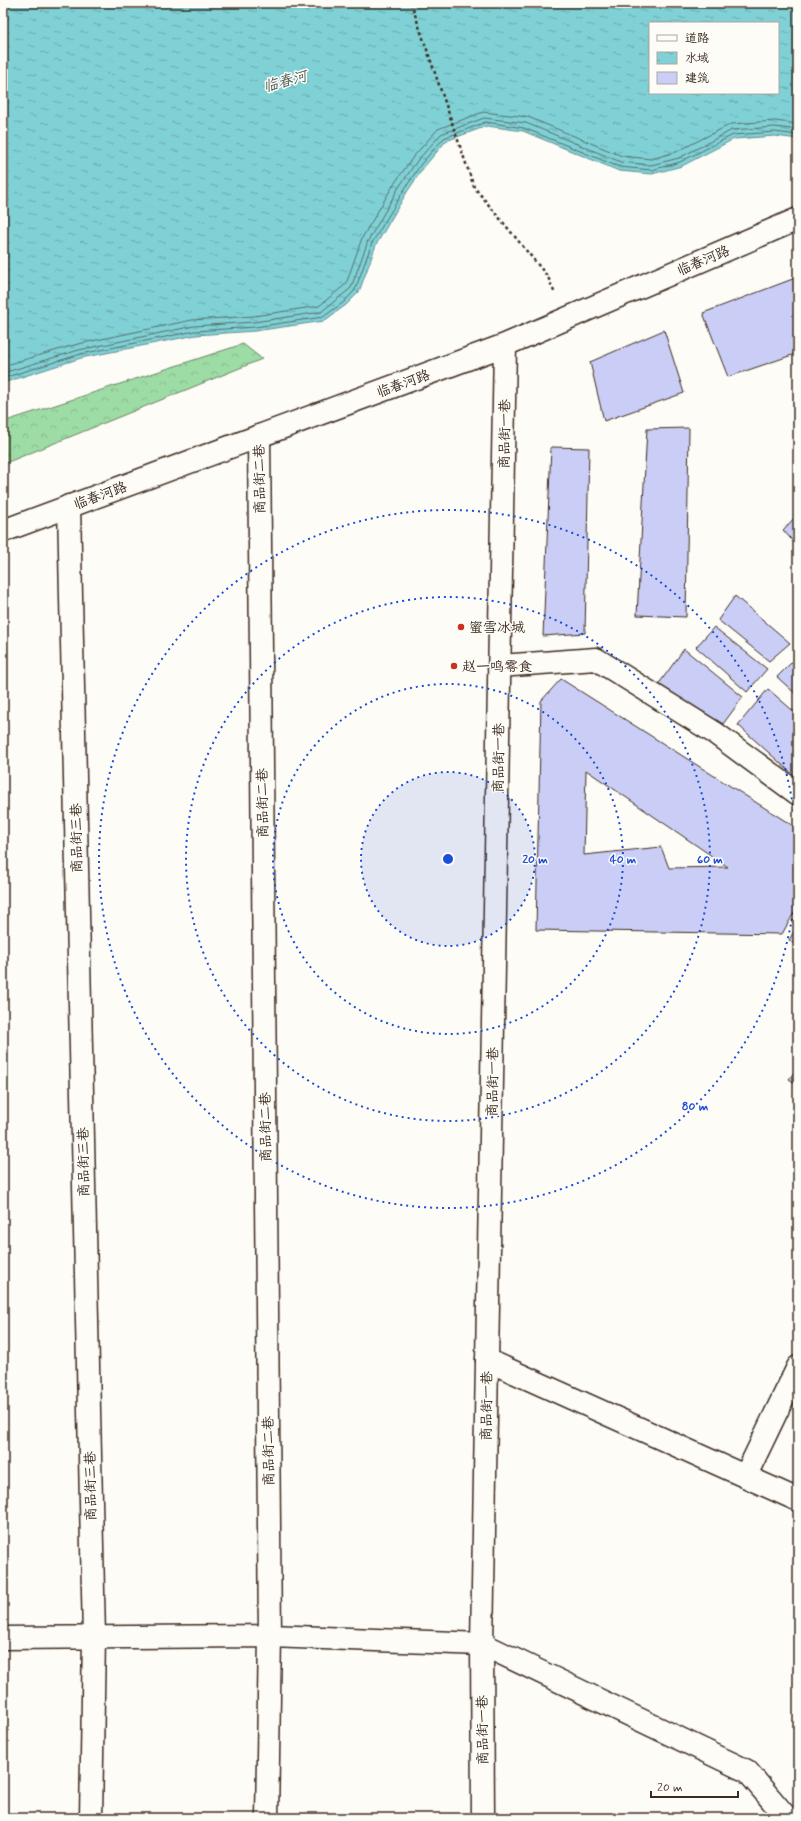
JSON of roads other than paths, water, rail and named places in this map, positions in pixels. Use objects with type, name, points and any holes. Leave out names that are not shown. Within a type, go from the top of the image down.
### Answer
[{"type":"street","name":"临春河路","points":[[3,531],[505,345],[798,219]]},
{"type":"street","name":"商品街一巷","points":[[483,1818],[482,1644],[505,345]]},
{"type":"street","name":"商品街二巷","points":[[259,436],[270,1636],[267,1818]]},
{"type":"street","name":"商品街三巷","points":[[69,506],[94,1637],[92,1818]]},
{"type":"street","points":[[499,666],[596,659],[715,733],[798,794]]},
{"type":"street","points":[[487,1360],[746,1475],[798,1500]]},
{"type":"street","points":[[746,1475],[798,1367]]},
{"type":"street","points":[[3,1638],[270,1636],[482,1644],[747,1771],[787,1818]]},
{"type":"water","name":"临春河","points":[[3,3],[798,3],[798,139],[775,136],[734,139],[682,166],[652,174],[619,171],[523,131],[487,126],[446,141],[424,167],[407,192],[376,245],[359,292],[346,305],[324,321],[255,331],[196,335],[81,358],[3,383]]},
{"type":"place","name":"蜜雪冰城","points":[[461,627]]},
{"type":"place","name":"赵一鸣零食","points":[[454,666]]}]
